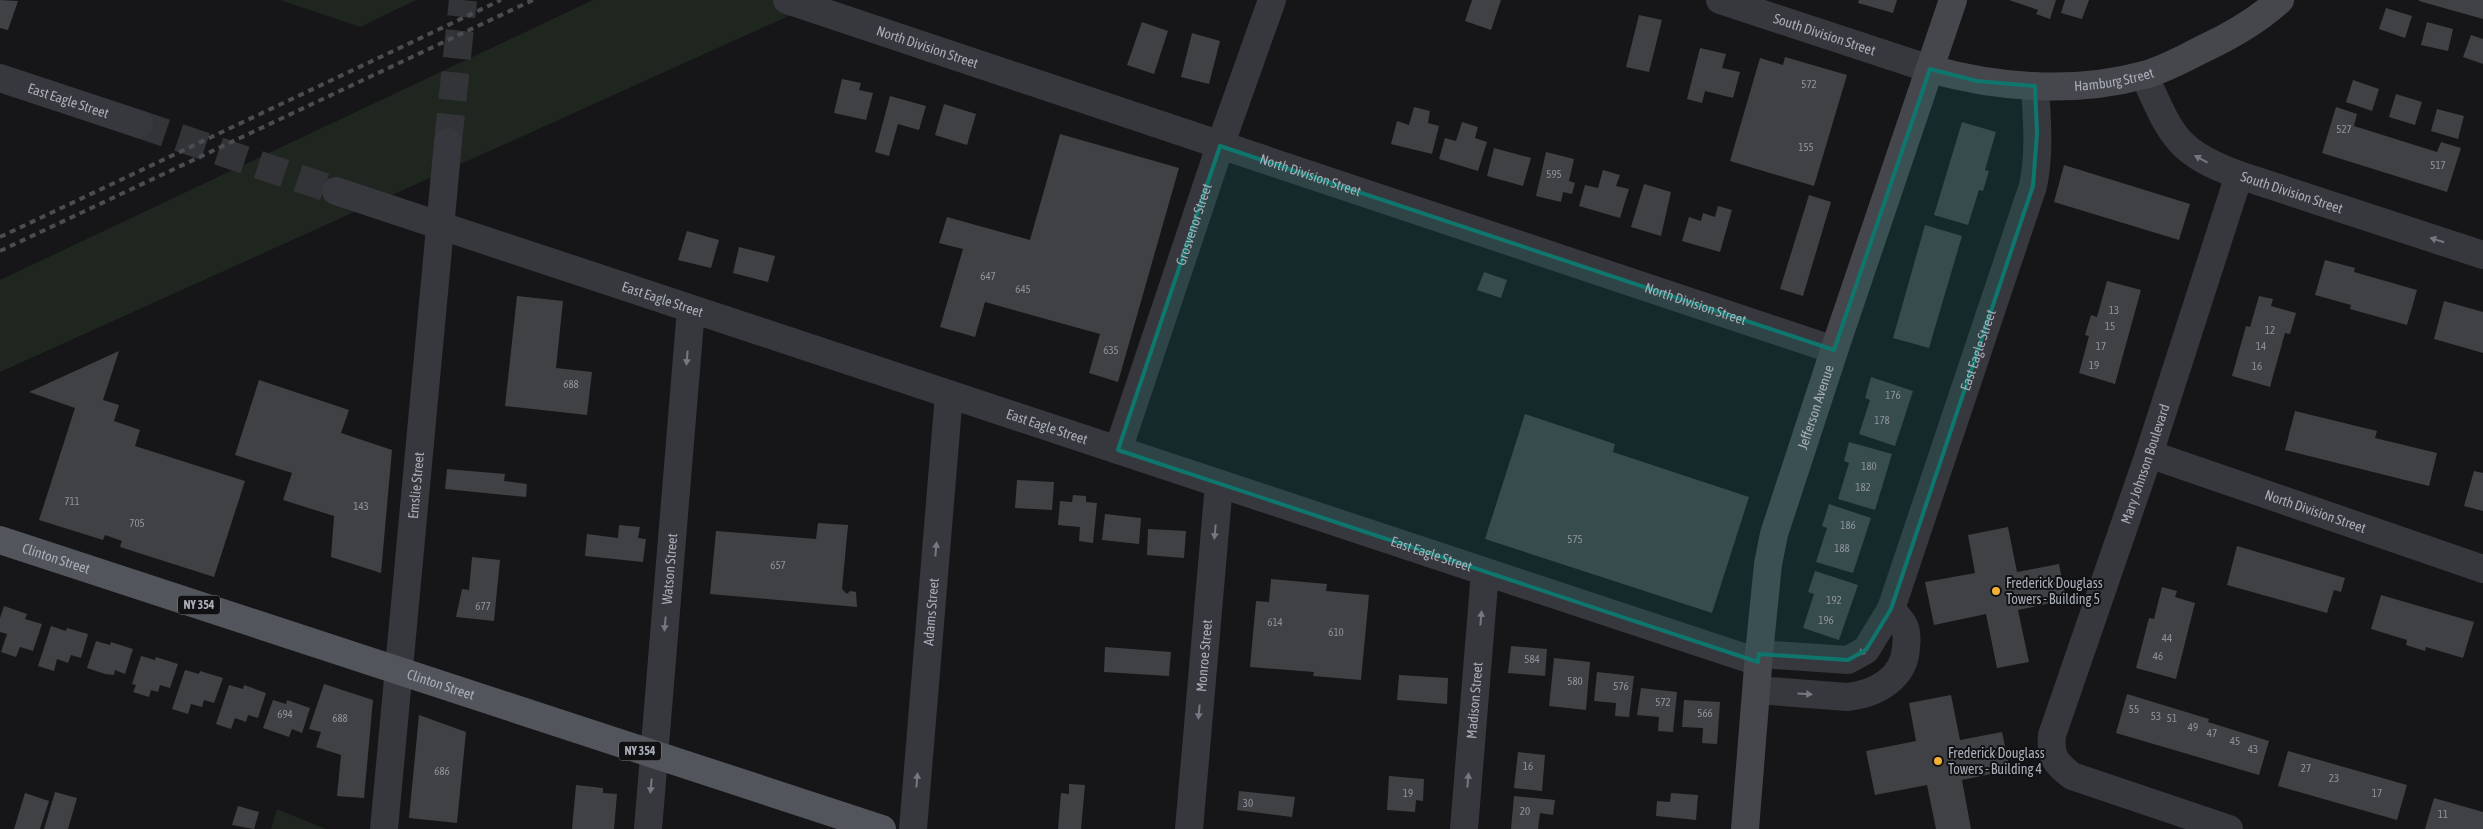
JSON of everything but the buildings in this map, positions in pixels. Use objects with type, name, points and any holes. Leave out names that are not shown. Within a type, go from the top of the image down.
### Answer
[{"type":"main road","name":"Clinton Street","points":[[0,540],[654,756],[882,829]]},
{"type":"street","name":"North Division Street","points":[[788,0],[1834,350]]},
{"type":"street","name":"Grosvenor Street","points":[[1118,450],[1220,146],[1272,0]]},
{"type":"street","name":"South Division Street","points":[[1720,0],[1930,69]]},
{"type":"street","name":"Jefferson Avenue","points":[[1745,829],[1758,658],[1773,541],[1834,350],[1953,0]]},
{"type":"street","name":"Hamburg Street","points":[[1930,69],[1977,81],[2035,86],[2084,85],[2144,75],[2171,65],[2221,40],[2268,10],[2280,0]]},
{"type":"street","name":"South Division Street","points":[[2144,75],[2170,130],[2182,145],[2204,161],[2239,175],[2483,255]]},
{"type":"street","name":"East Eagle Street","points":[[0,78],[138,124]]},
{"type":"street","name":"East Eagle Street","points":[[336,191],[1485,572],[1758,658],[1848,660],[1866,650],[1890,609],[2032,186],[2037,139],[2035,86]]},
{"type":"street","name":"Emslie Street","points":[[384,829],[448,142]]},
{"type":"street","name":"Mary Johnson Boulevard","points":[[2229,829],[2072,776],[2060,766],[2051,751],[2052,735],[2148,454],[2239,175]]},
{"type":"street","name":"Watson Street","points":[[648,829],[691,309]]},
{"type":"street","name":"Adams Street","points":[[913,829],[949,394]]},
{"type":"street","name":"North Division Street","points":[[2148,454],[2483,569]]},
{"type":"street","name":"Monroe Street","points":[[1190,829],[1219,484]]},
{"type":"street","name":"Madison Street","points":[[1464,829],[1485,572]]},
{"type":"street","points":[[1757,690],[1847,697],[1859,696],[1878,689],[1895,676],[1906,657],[1907,638],[1904,625],[1890,609]]},
{"type":"highlighted area","points":[[1930,69],[1977,81],[2035,86],[2037,133],[2033,186],[1891,609],[1866,650],[1848,660],[1759,654],[1758,662],[1118,450],[1220,146],[1834,350]]},
{"type":"shaded area","points":[[280,0],[416,0],[360,27]]},
{"type":"shaded area","points":[[593,0],[824,0],[0,372],[0,280]]},
{"type":"shaded area","points":[[277,809],[326,829],[271,829]]},
{"type":"tunnel","points":[[448,142],[463,0]]},
{"type":"tunnel","points":[[139,124],[336,191]]},
{"type":"railway","points":[[0,237],[501,0]]},
{"type":"railway","points":[[0,251],[533,0]]},
{"type":"place","name":"Frederick Douglass Towers - Building 5","points":[[1996,591]]},
{"type":"place","name":"Frederick Douglass Towers - Building 4","points":[[1938,761]]}]
